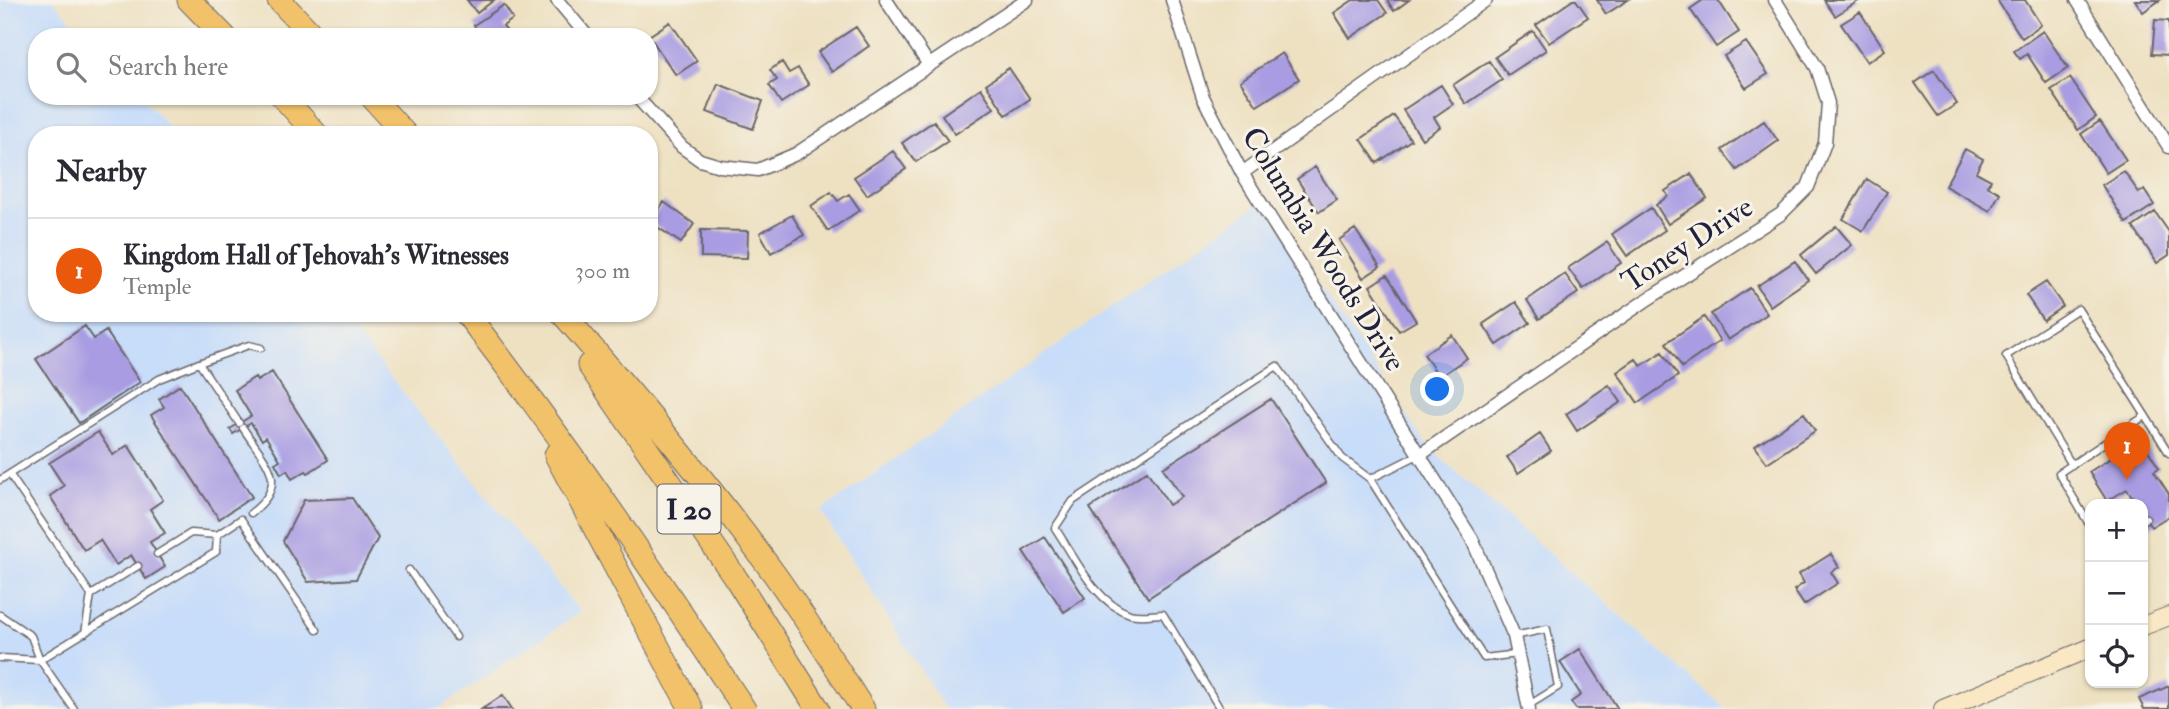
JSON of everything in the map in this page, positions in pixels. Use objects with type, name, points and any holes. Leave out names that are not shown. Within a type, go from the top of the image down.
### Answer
[{"type":"highway","points":[[189,0],[216,28]]},
{"type":"highway","points":[[279,0],[305,28]]},
{"type":"highway","points":[[290,105],[309,126]]},
{"type":"highway","points":[[379,105],[398,126]]},
{"type":"highway","name":"I 20","points":[[473,322],[665,587],[744,709]]},
{"type":"highway","name":"I 20","points":[[558,322],[737,580],[818,709]]},
{"type":"highway","points":[[570,322],[644,408],[776,576],[863,709]]},
{"type":"highway","points":[[507,366],[691,709]]},
{"type":"main road","points":[[2146,625],[2169,616]]},
{"type":"main road","points":[[1942,709],[2085,650]]},
{"type":"street","points":[[557,0],[580,28]]},
{"type":"street","points":[[886,0],[929,65]]},
{"type":"street","points":[[644,105],[681,147],[700,160],[720,166],[758,170],[796,154],[1027,0]]},
{"type":"street","name":"Columbia Woods Drive","points":[[1172,0],[1203,97],[1242,173],[1472,539],[1514,636],[1529,707]]},
{"type":"street","points":[[1242,173],[1486,0]]},
{"type":"street","name":"Toney Drive","points":[[1421,454],[1645,301],[1782,214],[1808,187],[1825,143],[1828,103],[1817,68],[1776,0]]},
{"type":"street","points":[[2077,0],[2164,130],[2169,147]]},
{"type":"lane","points":[[2072,465],[2006,356],[2078,309],[2169,453]]},
{"type":"lane","points":[[0,480],[159,379],[249,345],[261,348]]},
{"type":"lane","points":[[157,554],[191,533],[216,535],[267,501],[271,494],[272,471],[199,363]]},
{"type":"lane","points":[[1220,709],[1163,614],[1132,615],[1113,605],[1100,594],[1055,528],[1073,501],[1277,366],[1342,458],[1370,479],[1484,658],[1518,654]]},
{"type":"lane","points":[[2085,517],[2059,473],[2145,416]]},
{"type":"lane","points":[[1370,479],[1421,454]]},
{"type":"lane","points":[[10,475],[92,595],[85,633]]},
{"type":"lane","points":[[246,516],[317,630]]},
{"type":"lane","points":[[0,658],[40,660],[216,552],[216,535]]},
{"type":"lane","points":[[92,595],[138,566]]},
{"type":"lane","points":[[409,570],[456,636]]},
{"type":"lane","points":[[0,615],[31,636],[40,660],[74,709]]},
{"type":"lane","points":[[1514,636],[1547,629],[1558,687],[1529,707]]},
{"type":"shaded area","points":[[0,0],[53,0],[78,28],[28,28],[28,105],[149,105],[168,126],[28,126],[28,322],[346,322],[580,612],[438,709],[0,709]]},
{"type":"shaded area","points":[[1263,201],[1427,446],[1726,709],[945,709],[821,511]]},
{"type":"building","points":[[467,0],[494,0],[477,13]]},
{"type":"building","points":[[1353,0],[1378,0],[1387,13],[1350,38],[1334,13]]},
{"type":"building","points":[[1387,0],[1409,0],[1394,11]]},
{"type":"building","points":[[1576,0],[1588,17],[1549,43],[1536,25]]},
{"type":"building","points":[[1597,0],[1628,0],[1606,14]]},
{"type":"building","points":[[1703,0],[1718,0],[1739,32],[1716,47],[1690,9]]},
{"type":"building","points":[[1824,0],[1860,0],[1835,16]]},
{"type":"building","points":[[1997,0],[2025,0],[2041,25],[2022,38]]},
{"type":"building","points":[[2135,0],[2160,0],[2143,12]]},
{"type":"building","points":[[504,5],[513,19],[503,26],[504,28],[476,28],[474,25]]},
{"type":"building","points":[[1860,12],[1885,50],[1867,62],[1841,24]]},
{"type":"building","points":[[2155,20],[2169,21],[2169,55],[2152,54]]},
{"type":"building","points":[[670,22],[697,61],[676,75],[658,49],[658,30]]},
{"type":"building","points":[[856,27],[869,46],[832,72],[818,52]]},
{"type":"building","points":[[1533,31],[1546,50],[1508,75],[1495,57]]},
{"type":"building","points":[[2043,31],[2068,68],[2046,83],[2027,54],[2020,59],[2014,51]]},
{"type":"building","points":[[1746,42],[1768,74],[1746,88],[1724,56]]},
{"type":"building","points":[[1282,53],[1299,79],[1257,106],[1240,81]]},
{"type":"building","points":[[1489,61],[1502,80],[1466,104],[1453,85]]},
{"type":"building","points":[[782,62],[789,73],[798,68],[809,85],[781,103],[769,85],[777,80],[770,70]]},
{"type":"building","points":[[1009,68],[1030,99],[1006,115],[986,84]]},
{"type":"building","points":[[1934,70],[1957,104],[1938,116],[1915,83]]},
{"type":"building","points":[[2070,78],[2096,117],[2078,130],[2051,90]]},
{"type":"building","points":[[718,84],[763,101],[753,129],[707,112]]},
{"type":"building","points":[[1441,85],[1453,104],[1434,117],[1440,127],[1422,139],[1403,110]]},
{"type":"building","points":[[981,88],[994,108],[955,134],[942,115]]},
{"type":"building","points":[[1394,116],[1411,140],[1377,163],[1361,139]]},
{"type":"building","points":[[934,121],[948,141],[916,162],[902,143]]},
{"type":"building","points":[[1764,121],[1778,141],[1737,170],[1722,150]]},
{"type":"building","points":[[2100,121],[2126,160],[2106,173],[2081,134]]},
{"type":"building","points":[[1965,149],[1983,159],[1976,172],[1991,180],[1987,186],[2000,193],[1990,211],[1945,186]]},
{"type":"building","points":[[893,151],[906,169],[867,195],[854,177]]},
{"type":"building","points":[[1315,167],[1337,200],[1319,212],[1297,179]]},
{"type":"building","points":[[2124,171],[2139,193],[2144,190],[2154,205],[2126,223],[2102,185]]},
{"type":"building","points":[[1691,174],[1707,198],[1668,224],[1656,205],[1668,196],[1665,191]]},
{"type":"building","points":[[1867,179],[1887,192],[1863,231],[1843,219]]},
{"type":"building","points":[[831,192],[838,201],[849,194],[860,210],[828,231],[811,206]]},
{"type":"building","points":[[664,202],[694,224],[681,243],[658,227],[658,211]]},
{"type":"building","points":[[1651,208],[1665,230],[1627,256],[1612,234]]},
{"type":"building","points":[[2155,212],[2169,232],[2169,255],[2157,263],[2133,227]]},
{"type":"building","points":[[792,215],[804,235],[771,253],[760,233]]},
{"type":"building","points":[[1836,226],[1852,245],[1816,274],[1801,255]]},
{"type":"building","points":[[1355,229],[1380,267],[1363,278],[1339,240]]},
{"type":"building","points":[[701,230],[748,231],[747,258],[701,257]]},
{"type":"building","points":[[1607,242],[1621,263],[1583,289],[1568,268]]},
{"type":"building","points":[[1795,261],[1808,280],[1770,306],[1757,286]]},
{"type":"building","points":[[1565,274],[1578,293],[1539,319],[1527,300]]},
{"type":"building","points":[[1387,275],[1416,321],[1399,331],[1370,286]]},
{"type":"building","points":[[2046,282],[2063,306],[2043,320],[2026,295]]},
{"type":"building","points":[[1750,288],[1767,314],[1728,340],[1711,314]]},
{"type":"building","points":[[1516,302],[1530,323],[1497,345],[1483,324]]},
{"type":"building","points":[[1704,317],[1720,341],[1682,367],[1666,343]]},
{"type":"building","points":[[85,326],[94,339],[106,331],[140,382],[79,423],[36,359]]},
{"type":"building","points":[[1452,335],[1467,358],[1439,377],[1424,354]]},
{"type":"building","points":[[1662,352],[1678,376],[1638,403],[1617,372],[1636,359],[1641,366]]},
{"type":"building","points":[[272,372],[328,460],[308,473],[306,471],[292,479],[287,470],[281,474],[275,463],[280,460],[266,437],[262,440],[251,423],[233,434],[230,429],[251,416],[235,390],[255,377],[257,381]]},
{"type":"building","points":[[180,385],[252,497],[219,519],[151,415],[164,407],[159,399]]},
{"type":"building","points":[[1609,385],[1621,402],[1577,431],[1566,414]]},
{"type":"building","points":[[1271,399],[1326,483],[1148,598],[1090,508],[1147,471],[1169,505],[1182,497],[1163,468]]},
{"type":"building","points":[[1804,413],[1815,431],[1767,463],[1755,446]]},
{"type":"building","points":[[98,432],[113,455],[128,445],[163,500],[150,509],[165,533],[150,542],[165,567],[146,579],[131,555],[116,565],[100,540],[84,550],[50,496],[64,486],[49,463]]},
{"type":"building","points":[[1540,434],[1551,451],[1518,473],[1507,457]]},
{"type":"building","points":[[2141,439],[2159,468],[2154,471],[2169,494],[2169,516],[2151,527],[2148,522],[2148,499],[2134,499],[2127,489],[2106,499],[2089,472]]},
{"type":"building","points":[[352,498],[378,538],[356,579],[308,582],[283,541],[304,500]]},
{"type":"building","points":[[1045,537],[1085,598],[1064,612],[1023,551]]},
{"type":"building","points":[[1831,554],[1839,567],[1831,572],[1838,583],[1804,605],[1794,590],[1804,583],[1799,574]]},
{"type":"building","points":[[1580,649],[1618,709],[1576,709],[1571,702],[1581,695],[1560,662]]},
{"type":"building","points":[[2169,686],[2169,709],[2144,709],[2139,699]]},
{"type":"building","points":[[503,695],[512,709],[482,709]]},
{"type":"place","name":"Kingdom Hall of Jehovah’s Witnesses","points":[[2127,480]]}]
